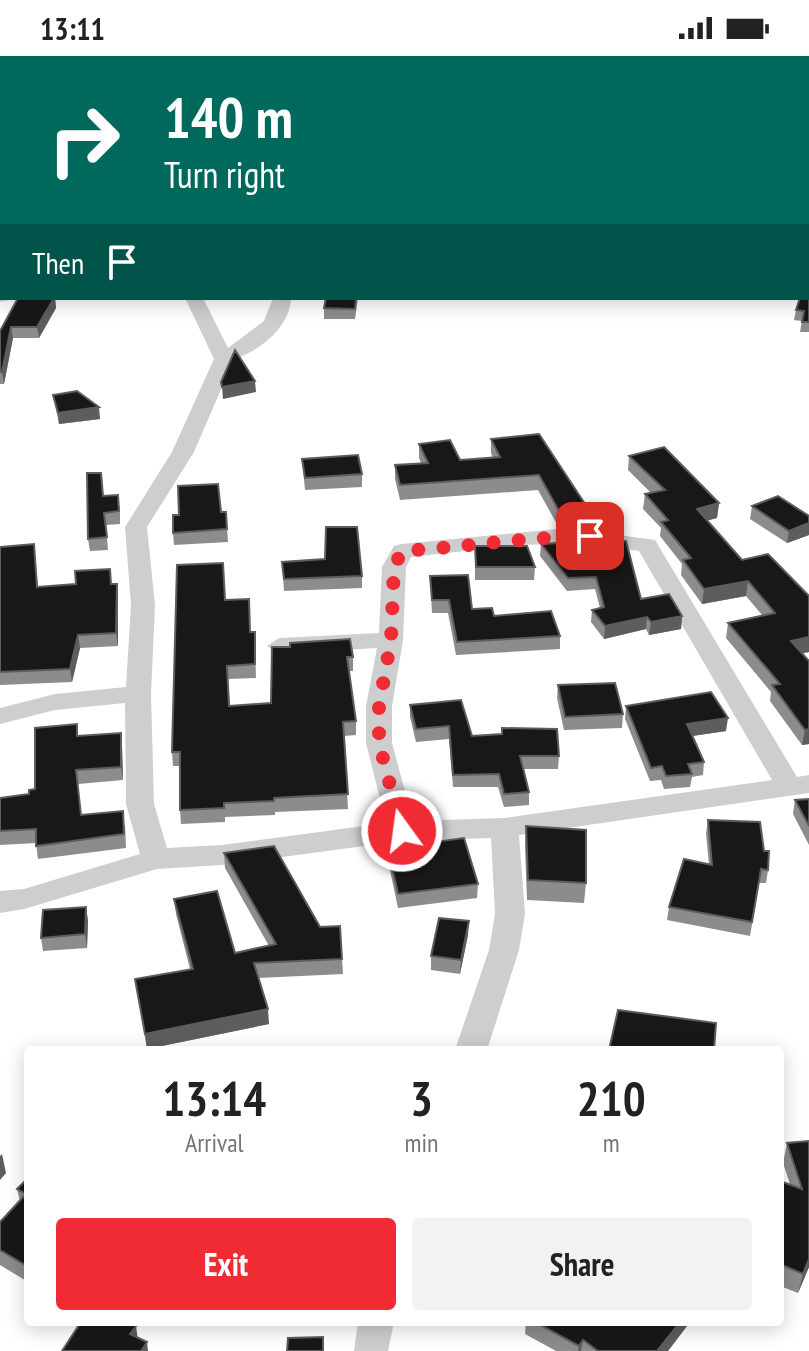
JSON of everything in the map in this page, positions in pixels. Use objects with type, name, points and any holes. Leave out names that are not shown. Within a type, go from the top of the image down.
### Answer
[{"type":"street","points":[[195,300],[224,359]]},
{"type":"street","points":[[156,859],[140,804],[138,694],[143,605],[136,527],[183,452],[226,355],[240,352],[277,318],[283,300]]},
{"type":"street","points":[[0,902],[24,899],[156,859],[222,855],[402,831],[504,828],[799,785],[723,677],[682,598],[647,545],[590,536],[529,537],[468,547],[402,551],[394,567],[391,640],[379,706],[379,743],[402,831]]},
{"type":"street","points":[[279,646],[391,640]]},
{"type":"street","points":[[0,716],[55,702],[138,694]]},
{"type":"street","points":[[472,1046],[504,950],[510,914],[504,828]]},
{"type":"building","points":[[17,300],[53,300],[37,327],[11,327],[2,372],[0,331]]},
{"type":"building","points":[[326,300],[356,300],[355,309],[324,308]]},
{"type":"building","points":[[799,300],[809,300],[809,322],[802,322],[804,311],[796,310]]},
{"type":"building","points":[[235,350],[255,381],[222,387],[221,382]]},
{"type":"building","points":[[77,391],[99,407],[58,413],[53,395]]},
{"type":"building","points":[[539,434],[591,513],[559,511],[539,475],[400,485],[395,465],[428,463],[419,444],[450,440],[460,460],[500,457],[491,439]]},
{"type":"building","points":[[664,447],[719,503],[697,509],[742,560],[768,554],[809,596],[809,637],[791,641],[809,661],[809,729],[805,730],[772,685],[780,684],[728,623],[775,613],[748,581],[704,589],[683,560],[691,558],[661,522],[668,520],[645,494],[665,490],[629,456]]},
{"type":"building","points":[[358,455],[362,474],[305,478],[302,459]]},
{"type":"building","points":[[87,473],[101,473],[103,496],[118,495],[119,511],[104,513],[107,537],[88,539]]},
{"type":"building","points":[[218,484],[221,512],[226,512],[227,529],[173,533],[173,515],[179,515],[178,486]]},
{"type":"building","points":[[778,496],[809,516],[809,523],[789,531],[752,506]]},
{"type":"building","points":[[326,527],[357,527],[362,576],[284,579],[282,562],[325,559]]},
{"type":"building","points":[[570,533],[603,537],[605,541],[626,541],[641,599],[669,594],[682,616],[651,622],[647,617],[605,626],[592,610],[604,607],[596,577],[568,578],[541,544],[575,542]]},
{"type":"building","points":[[34,544],[37,587],[76,584],[75,571],[110,569],[111,584],[117,584],[116,633],[78,635],[70,669],[0,672],[0,547]]},
{"type":"building","points":[[475,546],[527,546],[535,567],[476,567]]},
{"type":"building","points":[[223,563],[225,600],[249,599],[250,632],[255,632],[255,664],[227,666],[229,706],[271,703],[272,647],[350,639],[353,657],[347,657],[356,721],[343,722],[348,794],[274,798],[274,801],[224,803],[224,808],[180,810],[180,752],[172,752],[177,565]]},
{"type":"building","points":[[468,575],[472,609],[492,608],[494,616],[551,611],[560,636],[457,642],[449,600],[432,600],[430,576]]},
{"type":"building","points":[[615,683],[623,714],[565,717],[558,685]]},
{"type":"building","points":[[711,692],[728,718],[687,724],[704,762],[688,764],[692,774],[666,776],[662,766],[651,768],[626,706]]},
{"type":"building","points":[[461,700],[472,736],[502,734],[502,728],[557,729],[559,756],[520,756],[529,792],[504,794],[499,774],[453,775],[449,726],[416,729],[410,705]]},
{"type":"building","points":[[77,724],[77,736],[121,733],[121,767],[76,770],[81,815],[123,811],[124,834],[36,846],[36,829],[0,831],[0,798],[29,794],[29,790],[35,789],[35,728]]},
{"type":"building","points":[[809,799],[809,826],[795,800]]},
{"type":"building","points":[[708,820],[760,822],[764,851],[769,851],[768,870],[761,869],[752,922],[669,907],[684,859],[712,865]]},
{"type":"building","points":[[526,826],[586,830],[586,883],[528,880]]},
{"type":"building","points":[[464,838],[478,884],[398,894],[388,848]]},
{"type":"building","points":[[274,846],[320,927],[340,926],[342,959],[254,963],[268,1009],[145,1034],[135,979],[193,969],[174,899],[217,891],[235,953],[276,944],[224,853]]},
{"type":"building","points":[[86,907],[85,934],[41,938],[43,910]]},
{"type":"building","points":[[439,918],[469,921],[461,960],[431,956]]},
{"type":"building","points":[[618,1010],[716,1023],[714,1046],[610,1046]]},
{"type":"building","points":[[809,1141],[809,1259],[803,1274],[784,1266],[784,1182],[802,1189],[787,1143]]},
{"type":"building","points":[[24,1196],[24,1264],[0,1250],[0,1222]]},
{"type":"building","points":[[78,1326],[136,1326],[130,1334],[147,1342],[141,1351],[62,1351]]},
{"type":"building","points":[[542,1326],[677,1326],[657,1351],[598,1351],[583,1340],[579,1346]]},
{"type":"building","points":[[323,1337],[323,1351],[287,1351],[288,1338]]},
{"type":"route","points":[[402,831],[379,743],[379,706],[391,640],[394,567],[402,551],[468,547],[529,537],[590,536]]}]
